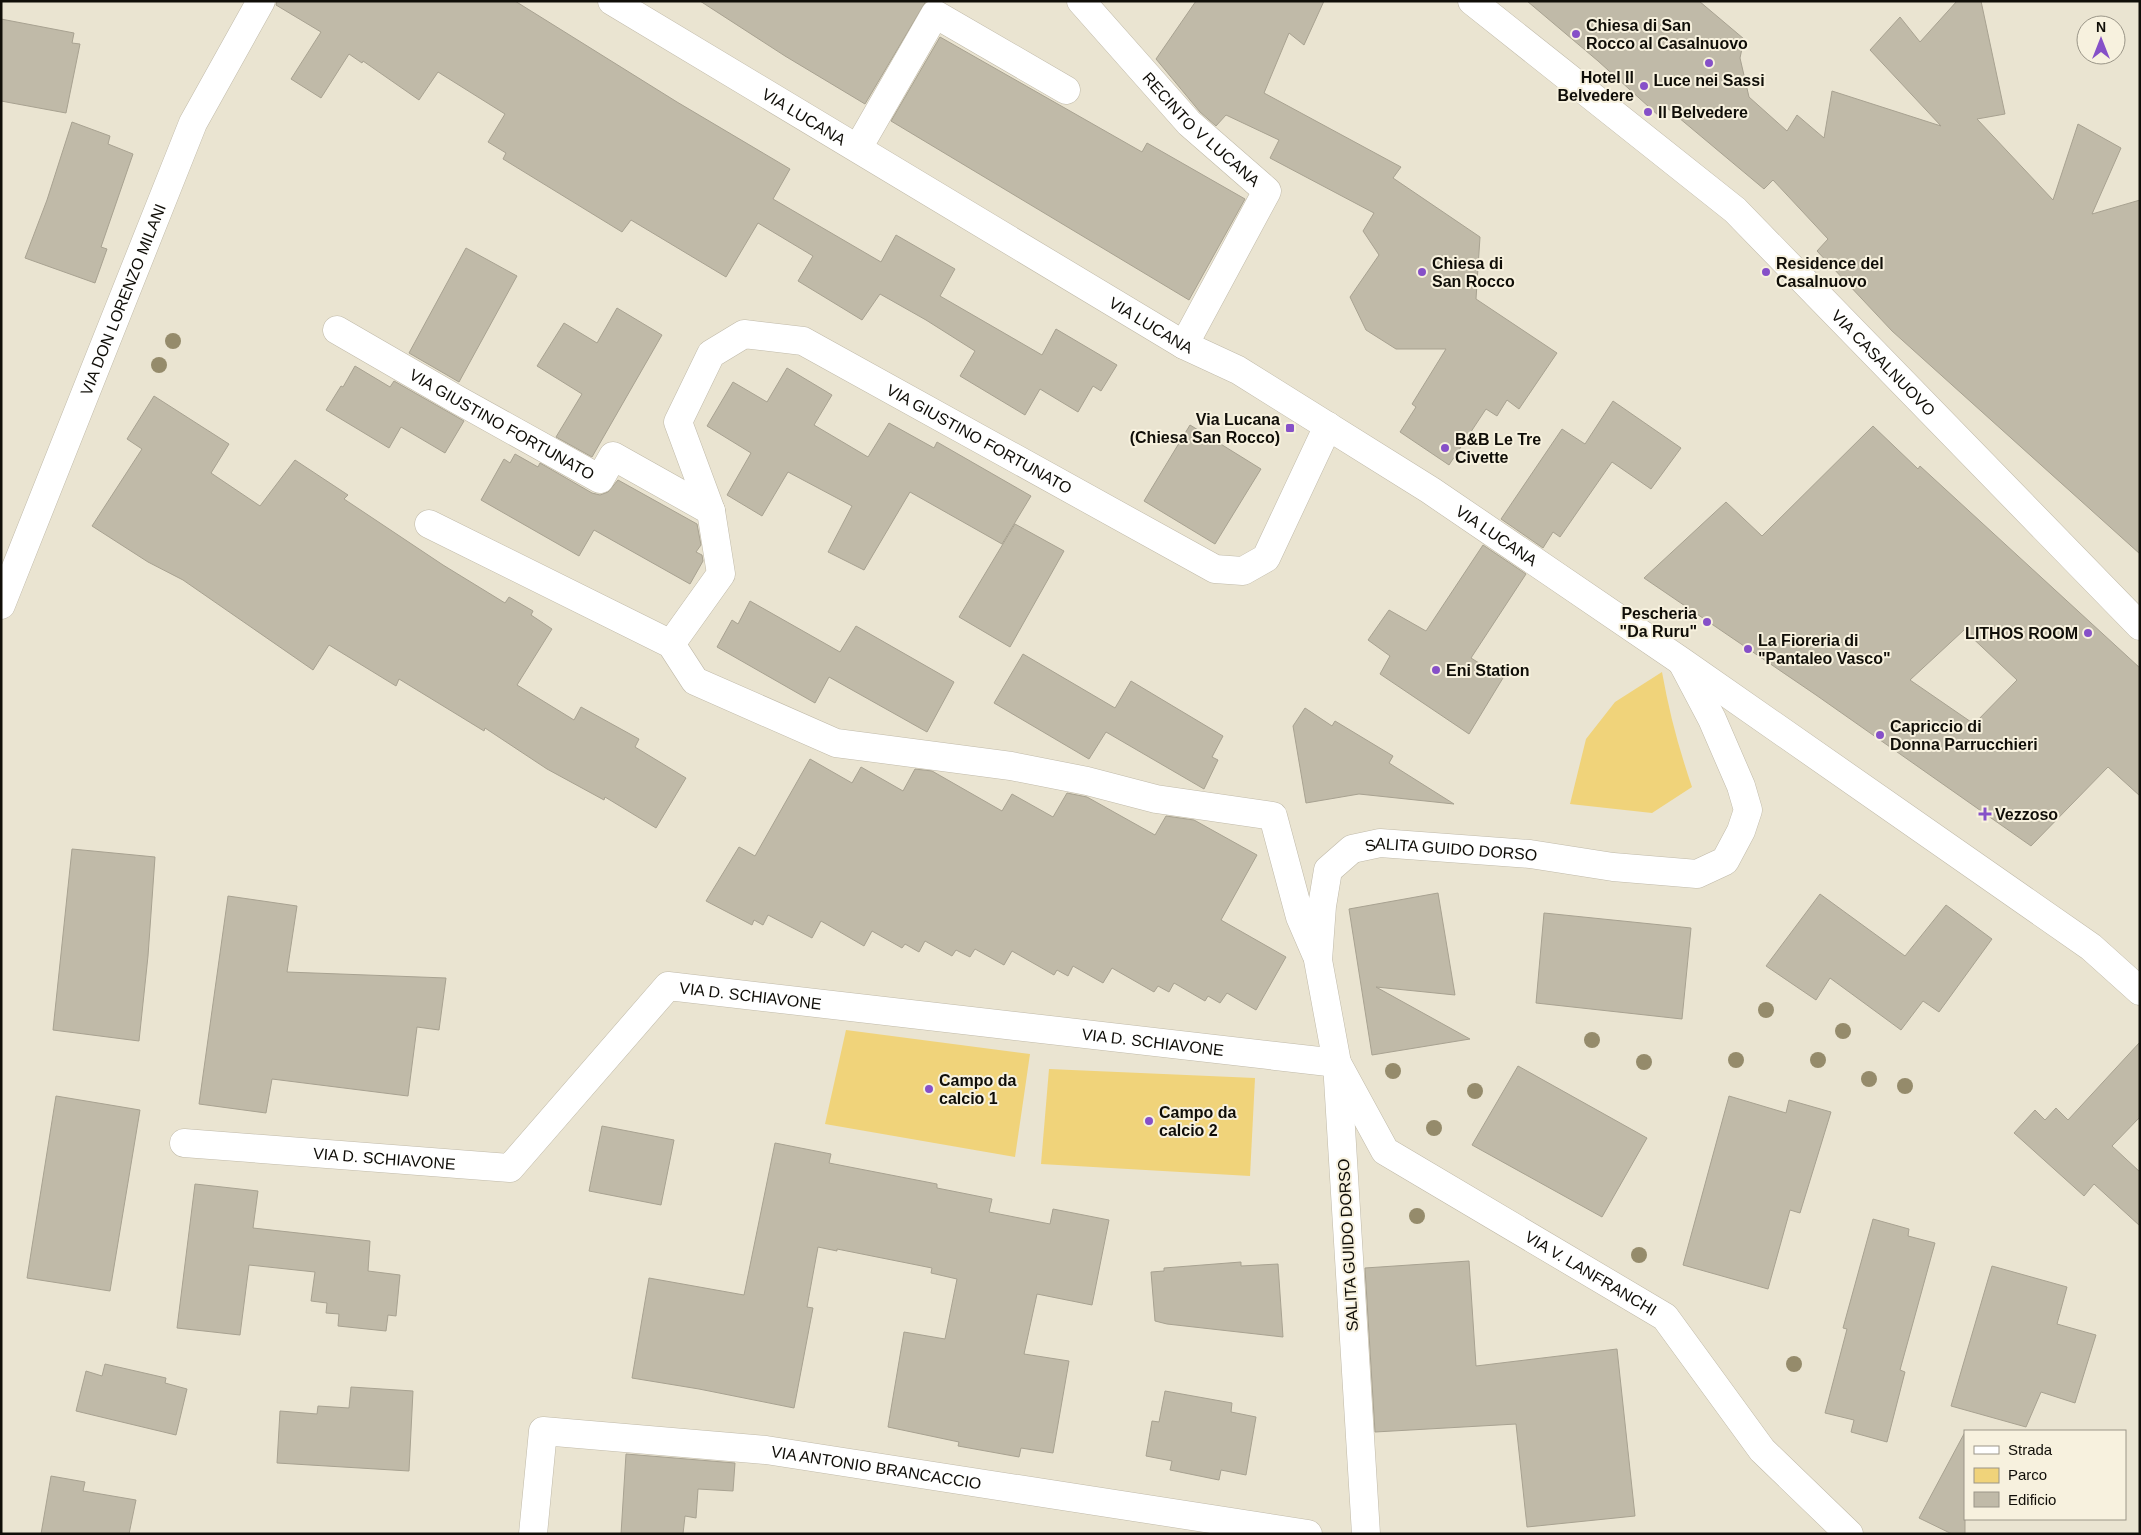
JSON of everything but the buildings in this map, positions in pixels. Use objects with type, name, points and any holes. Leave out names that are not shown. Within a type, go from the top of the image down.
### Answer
[{"type":"street","name":"VIA DON LORENZO MILANI","points":[[1,605],[193,123],[261,1]]},
{"type":"street","name":"VIA LUCANA","points":[[612,1],[1184,345],[1238,370],[1430,490],[1681,661],[2091,946],[2140,991]]},
{"type":"street","name":"RECINTO V LUCANA","points":[[1081,1],[1189,123],[1267,190],[1184,345]]},
{"type":"street","name":"VIA CASALNUOVO","points":[[1472,1],[1735,210],[2140,626]]},
{"type":"street","points":[[858,148],[934,14],[1066,90]]},
{"type":"street","name":"VIA GIUSTINO FORTUNATO","points":[[337,330],[600,479],[613,456],[710,511]]},
{"type":"street","name":"VIA GIUSTINO FORTUNATO","points":[[671,644],[721,574],[710,511],[678,422],[710,354],[744,334],[803,342],[1215,569],[1243,571],[1266,558],[1328,426]]},
{"type":"street","points":[[430,524],[671,644],[695,681],[836,742],[1011,766],[1088,781],[1156,799],[1272,816],[1300,917],[1318,960]]},
{"type":"street","name":"SALITA GUIDO DORSO","points":[[1366,1534],[1337,1063],[1318,960],[1322,906],[1328,870],[1352,849],[1380,843],[1520,853],[1613,867],[1697,874],[1724,861],[1741,831],[1748,810],[1741,786],[1712,719],[1681,661]]},
{"type":"street","name":"VIA D. SCHIAVONE","points":[[184,1143],[510,1168],[668,986],[1337,1063]]},
{"type":"street","name":"VIA V. LANFRANCHI","points":[[1337,1063],[1385,1151],[1665,1317],[1762,1450],[1848,1534]]},
{"type":"street","name":"VIA ANTONIO BRANCACCIO","points":[[533,1534],[543,1431],[766,1450],[1308,1534]]},
{"type":"green space","points":[[1662,672],[1675,730],[1692,787],[1652,813],[1570,804],[1586,739],[1615,702]]},
{"type":"green space","name":"Campo da calcio 1","points":[[846,1030],[1030,1054],[1015,1157],[825,1124]]},
{"type":"green space","name":"Campo da calcio 2","points":[[1049,1069],[1255,1078],[1250,1176],[1041,1164]]},
{"type":"place","name":"Chiesa di San Rocco al Casalnuovo","points":[[1576,34]]},
{"type":"place","name":"Luce nei Sassi","points":[[1709,63]]},
{"type":"place","name":"Hotel Il Belvedere","points":[[1644,86]]},
{"type":"place","name":"Il Belvedere","points":[[1648,112]]},
{"type":"place","name":"Chiesa di San Rocco","points":[[1422,272]]},
{"type":"place","name":"Residence del Casalnuovo","points":[[1766,272]]},
{"type":"place","name":"Via Lucana (Chiesa San Rocco)","points":[[1290,428]]},
{"type":"place","name":"B&B Le Tre Civette","points":[[1445,448]]},
{"type":"place","name":"Pescheria \"Da Ruru\"","points":[[1707,622]]},
{"type":"place","name":"LITHOS ROOM","points":[[2088,633]]},
{"type":"place","name":"La Fioreria di \"Pantaleo Vasco\"","points":[[1748,649]]},
{"type":"place","name":"Eni Station","points":[[1436,670]]},
{"type":"place","name":"Capriccio di Donna Parrucchieri","points":[[1880,735]]},
{"type":"place","name":"Vezzoso","points":[[1985,814]]},
{"type":"place","name":"Campo da calcio 1","points":[[929,1089]]},
{"type":"place","name":"Campo da calcio 2","points":[[1149,1121]]}]
